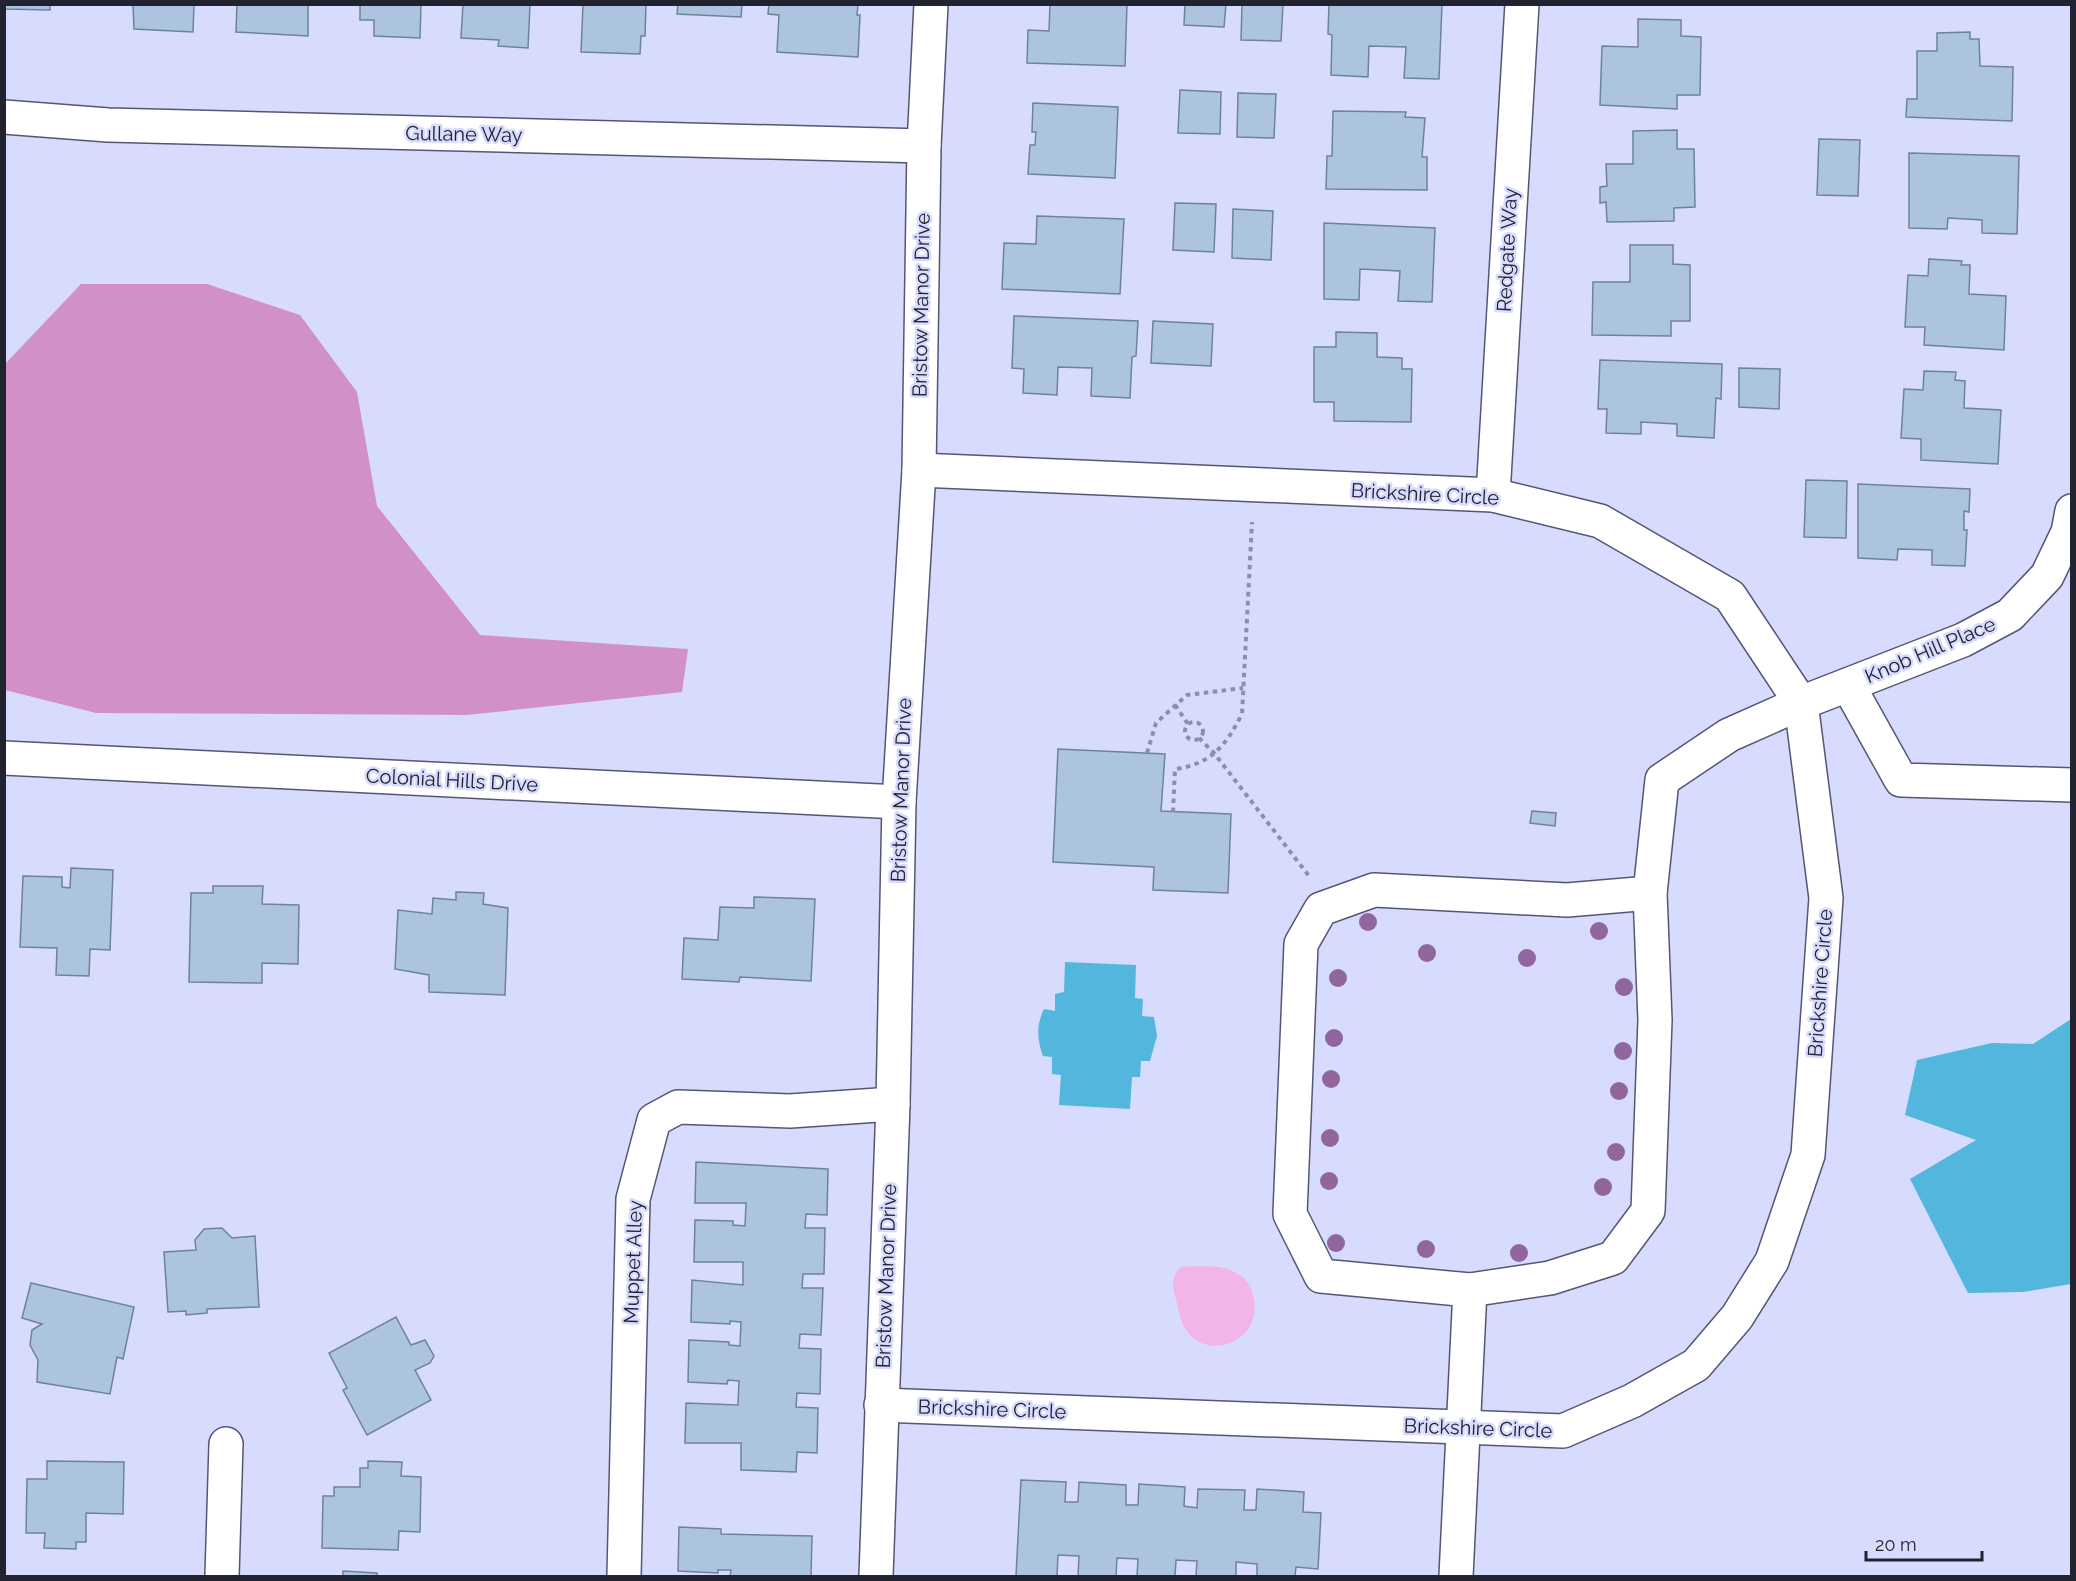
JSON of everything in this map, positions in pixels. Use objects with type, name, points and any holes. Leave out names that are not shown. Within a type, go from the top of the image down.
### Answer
[{"type":"street","name":"Bristow Manor Drive","points":[[876,1576],[893,1104],[898,802],[919,470],[924,146],[931,4]]},
{"type":"street","name":"Redgate Way","points":[[1493,495],[1522,4]]},
{"type":"street","name":"Gullane Way","points":[[4,117],[108,125],[924,146]]},
{"type":"street","name":"Brickshire Circle","points":[[881,1405],[1563,1431],[1632,1401],[1696,1365],[1737,1317],[1773,1261],[1808,1155],[1826,898],[1801,704],[1730,596],[1600,521],[1493,495],[919,470]]},
{"type":"street","name":"Knob Hill Place","points":[[1650,893],[1662,780],[1729,735],[1963,639],[2010,615],[2047,576],[2068,532],[2072,511]]},
{"type":"street","points":[[1848,685],[1901,780],[2072,785]]},
{"type":"street","name":"Colonial Hills Drive","points":[[4,758],[898,802]]},
{"type":"street","points":[[1374,890],[1567,900],[1650,893],[1655,1020],[1648,1211],[1613,1258],[1550,1278],[1470,1290],[1321,1276],[1290,1214],[1302,944],[1321,909],[1374,890]]},
{"type":"street","name":"Muppet Alley","points":[[624,1576],[633,1199],[654,1120],[678,1107],[790,1111],[893,1104]]},
{"type":"street","points":[[1456,1576],[1470,1290]]},
{"type":"street","points":[[222,1576],[226,1444]]},
{"type":"path","points":[[1173,812],[1175,769],[1196,766],[1214,753],[1230,737],[1242,714],[1254,485]]},
{"type":"path","points":[[1147,753],[1156,723],[1187,695],[1243,688]]},
{"type":"path","points":[[1175,705],[1188,724],[1186,735],[1190,739],[1199,738],[1203,734],[1201,725],[1193,722],[1188,724]]},
{"type":"path","points":[[1199,738],[1214,753],[1331,905]]},
{"type":"shaded area","points":[[81,284],[207,284],[300,315],[357,392],[377,506],[480,635],[688,649],[682,692],[467,715],[96,713],[5,690],[5,364]]},
{"type":"shaded area","points":[[1181,1267],[1226,1268],[1239,1274],[1248,1283],[1253,1296],[1254,1314],[1249,1328],[1238,1339],[1224,1345],[1210,1345],[1196,1340],[1185,1328],[1173,1282]]},
{"type":"water","points":[[1065,962],[1136,965],[1135,998],[1143,999],[1142,1016],[1154,1017],[1157,1036],[1150,1061],[1141,1061],[1140,1077],[1132,1077],[1130,1109],[1059,1105],[1061,1075],[1052,1074],[1052,1057],[1043,1056],[1038,1032],[1044,1009],[1055,1011],[1055,994],[1064,992]]},
{"type":"water","points":[[2071,1019],[2071,1284],[2023,1292],[1968,1293],[1910,1179],[1976,1140],[1905,1115],[1917,1060],[1992,1043],[2033,1044]]},
{"type":"building","points":[[4,4],[50,4],[50,10],[4,9]]},
{"type":"building","points":[[133,4],[194,4],[193,32],[134,29]]},
{"type":"building","points":[[237,4],[308,4],[308,36],[236,32]]},
{"type":"building","points":[[360,4],[421,4],[420,38],[374,36],[374,20],[360,20]]},
{"type":"building","points":[[463,4],[530,4],[528,48],[498,46],[499,40],[461,38]]},
{"type":"building","points":[[583,4],[646,4],[645,36],[641,36],[640,54],[581,52]]},
{"type":"building","points":[[678,4],[742,4],[741,17],[677,14]]},
{"type":"building","points":[[769,4],[858,4],[857,15],[860,15],[858,57],[777,52],[779,15],[768,14]]},
{"type":"building","points":[[1050,4],[1127,4],[1125,66],[1027,63],[1028,30],[1049,31]]},
{"type":"building","points":[[1185,4],[1226,4],[1224,27],[1184,25]]},
{"type":"building","points":[[1242,4],[1283,4],[1281,41],[1241,40]]},
{"type":"building","points":[[1329,4],[1442,4],[1439,79],[1404,78],[1406,47],[1369,46],[1368,77],[1331,75],[1332,35],[1328,34]]},
{"type":"building","points":[[1638,19],[1681,20],[1681,36],[1701,37],[1700,95],[1677,95],[1677,109],[1600,105],[1602,46],[1638,47]]},
{"type":"building","points":[[1970,32],[1970,39],[1979,39],[1980,66],[2013,67],[2012,121],[1906,117],[1907,99],[1917,99],[1917,51],[1937,51],[1937,33]]},
{"type":"building","points":[[1180,90],[1221,92],[1220,134],[1178,133]]},
{"type":"building","points":[[1238,93],[1276,94],[1274,138],[1237,137]]},
{"type":"building","points":[[1033,103],[1118,107],[1115,178],[1028,174],[1030,145],[1035,145],[1036,132],[1032,132]]},
{"type":"building","points":[[1333,111],[1406,112],[1405,117],[1425,118],[1422,157],[1427,157],[1427,190],[1326,189],[1327,156],[1332,156]]},
{"type":"building","points":[[1677,130],[1677,149],[1694,149],[1695,207],[1674,208],[1674,221],[1607,222],[1606,202],[1600,203],[1600,187],[1607,186],[1606,164],[1633,164],[1633,131]]},
{"type":"building","points":[[1819,139],[1860,140],[1858,196],[1817,195]]},
{"type":"building","points":[[1909,153],[2019,156],[2017,234],[1982,233],[1982,220],[1948,218],[1947,229],[1909,228]]},
{"type":"building","points":[[1175,203],[1216,204],[1214,252],[1173,250]]},
{"type":"building","points":[[1233,209],[1273,211],[1271,260],[1232,258]]},
{"type":"building","points":[[1037,216],[1124,219],[1120,294],[1002,289],[1004,243],[1036,244]]},
{"type":"building","points":[[1324,223],[1435,228],[1432,302],[1398,301],[1400,271],[1360,269],[1359,300],[1324,299]]},
{"type":"building","points":[[1630,245],[1673,245],[1673,264],[1690,265],[1690,321],[1671,321],[1671,336],[1592,335],[1593,282],[1630,282]]},
{"type":"building","points":[[1929,259],[1962,261],[1961,265],[1970,265],[1969,294],[2006,296],[2004,350],[1924,345],[1925,327],[1905,327],[1908,275],[1928,276]]},
{"type":"building","points":[[1014,316],[1138,321],[1136,356],[1132,357],[1130,398],[1091,396],[1092,368],[1058,367],[1057,395],[1023,393],[1024,369],[1012,368]]},
{"type":"building","points":[[1153,321],[1213,324],[1211,366],[1151,363]]},
{"type":"building","points":[[1336,332],[1377,333],[1377,357],[1402,358],[1402,369],[1412,369],[1411,422],[1334,421],[1334,402],[1314,402],[1314,347],[1336,347]]},
{"type":"building","points":[[1600,360],[1722,364],[1721,399],[1716,398],[1714,438],[1677,436],[1677,424],[1641,422],[1641,434],[1606,433],[1607,409],[1598,409]]},
{"type":"building","points":[[1739,368],[1780,369],[1779,409],[1739,407]]},
{"type":"building","points":[[1924,371],[1956,372],[1955,380],[1965,381],[1964,408],[2001,410],[1998,464],[1921,460],[1921,439],[1901,438],[1904,389],[1923,390]]},
{"type":"building","points":[[1806,480],[1847,481],[1846,538],[1804,537]]},
{"type":"building","points":[[1858,484],[1970,489],[1969,512],[1964,511],[1964,530],[1967,530],[1965,566],[1932,565],[1932,550],[1898,549],[1897,560],[1858,558]]},
{"type":"building","points":[[1058,749],[1165,754],[1161,811],[1231,814],[1228,893],[1153,890],[1154,867],[1053,862]]},
{"type":"building","points":[[1532,811],[1556,813],[1555,826],[1530,823]]},
{"type":"building","points":[[71,868],[113,870],[110,950],[90,949],[89,976],[56,975],[57,948],[20,947],[23,876],[62,877],[62,887],[70,888]]},
{"type":"building","points":[[213,886],[263,886],[262,904],[299,905],[298,964],[262,963],[262,983],[189,982],[191,893],[213,893]]},
{"type":"building","points":[[456,892],[484,893],[483,904],[508,908],[505,995],[429,992],[429,975],[395,969],[398,910],[432,914],[433,898],[456,900]]},
{"type":"building","points":[[754,897],[815,899],[811,981],[740,977],[739,982],[682,979],[684,938],[718,940],[720,907],[754,908]]},
{"type":"building","points":[[696,1162],[828,1169],[827,1215],[806,1214],[805,1228],[825,1228],[824,1274],[803,1274],[802,1288],[823,1288],[821,1335],[800,1334],[799,1348],[821,1349],[820,1394],[797,1393],[796,1407],[818,1408],[817,1453],[797,1452],[796,1472],[741,1470],[741,1443],[685,1443],[686,1403],[738,1405],[739,1381],[728,1380],[727,1384],[688,1382],[689,1340],[729,1342],[729,1345],[740,1346],[741,1322],[730,1321],[730,1324],[691,1322],[692,1280],[743,1285],[743,1262],[694,1262],[695,1220],[733,1221],[733,1225],[745,1226],[746,1203],[695,1203]]},
{"type":"building","points":[[222,1228],[232,1238],[255,1236],[259,1307],[207,1309],[207,1313],[186,1315],[186,1311],[168,1312],[164,1252],[196,1250],[195,1240],[204,1229]]},
{"type":"building","points":[[31,1283],[134,1307],[123,1359],[117,1357],[110,1394],[37,1382],[38,1360],[30,1345],[32,1330],[42,1324],[22,1318]]},
{"type":"building","points":[[396,1317],[411,1345],[425,1340],[434,1356],[430,1363],[415,1370],[431,1400],[367,1435],[343,1390],[347,1388],[329,1353]]},
{"type":"building","points":[[47,1461],[124,1462],[123,1514],[86,1513],[86,1542],[76,1542],[76,1549],[44,1548],[45,1533],[26,1533],[27,1479],[47,1479]]},
{"type":"building","points":[[368,1461],[402,1462],[401,1476],[421,1477],[420,1532],[399,1531],[398,1550],[322,1548],[323,1496],[334,1496],[334,1487],[360,1487],[360,1468],[368,1468]]},
{"type":"building","points":[[1021,1480],[1066,1482],[1065,1502],[1078,1502],[1079,1482],[1126,1485],[1126,1505],[1138,1505],[1139,1484],[1185,1487],[1184,1506],[1197,1508],[1198,1489],[1245,1490],[1244,1510],[1256,1510],[1257,1489],[1304,1492],[1303,1512],[1321,1513],[1318,1569],[1296,1567],[1295,1576],[1257,1576],[1257,1564],[1236,1562],[1236,1576],[1196,1576],[1197,1561],[1176,1560],[1175,1576],[1137,1576],[1138,1559],[1117,1558],[1116,1576],[1078,1576],[1079,1556],[1058,1555],[1057,1576],[1016,1576]]},
{"type":"building","points":[[679,1527],[721,1529],[721,1534],[812,1536],[811,1576],[730,1576],[731,1570],[718,1570],[718,1573],[678,1571]]},
{"type":"building","points":[[343,1571],[377,1573],[377,1576],[343,1576]]}]
